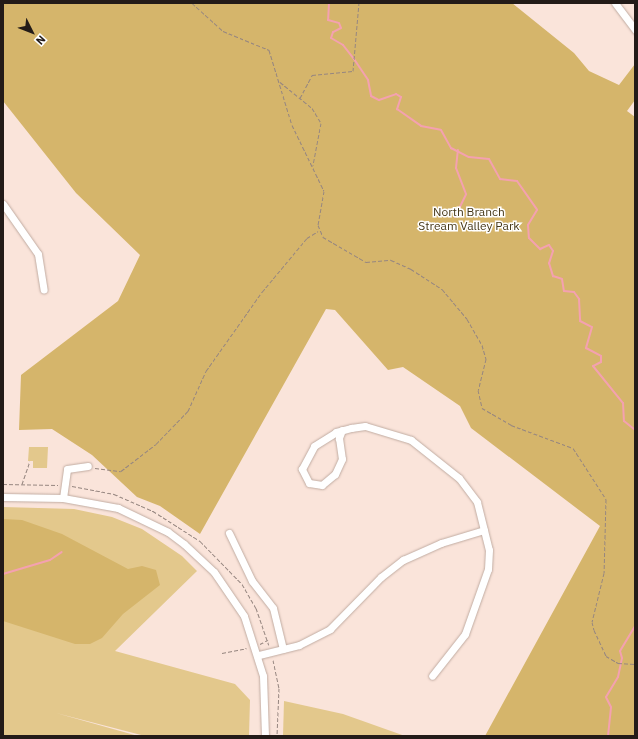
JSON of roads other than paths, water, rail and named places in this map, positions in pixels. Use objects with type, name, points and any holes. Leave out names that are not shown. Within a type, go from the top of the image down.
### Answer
[{"type":"street","points":[[615,3],[635,30]]},
{"type":"street","points":[[3,204],[38,254],[44,290]]},
{"type":"street","points":[[342,430],[339,445],[342,459],[335,474],[322,485],[309,483],[302,469],[314,446],[321,438],[342,430],[365,426],[411,440],[459,478],[477,502],[484,530],[488,569],[475,610],[465,634],[432,676]]},
{"type":"street","points":[[63,498],[67,469],[88,466]]},
{"type":"street","points":[[3,497],[63,498],[123,510],[184,544],[214,572],[232,596],[244,616],[259,655],[265,701],[265,736]]},
{"type":"street","points":[[259,655],[283,649],[330,629],[381,577],[403,560],[441,543],[484,530]]},
{"type":"street","points":[[229,533],[252,581],[273,608],[283,649]]},
{"type":"waterway","points":[[329,3],[328,20],[339,23],[341,28],[333,32],[331,38],[343,45],[354,59],[368,80],[371,96],[379,100],[396,94],[401,97],[397,109],[421,126],[441,130],[451,148],[469,157],[489,159],[500,179],[517,181],[537,210],[528,225],[529,238],[540,249],[549,245],[553,251],[549,263],[553,276],[562,279],[564,291],[574,292],[579,299],[580,321],[592,327],[586,348],[601,356],[601,362],[593,366],[623,403],[624,421],[635,430]]},
{"type":"waterway","points":[[455,217],[466,194],[456,168],[458,150]]},
{"type":"waterway","points":[[3,574],[50,560],[62,552]]},
{"type":"waterway","points":[[635,595],[635,602]]},
{"type":"waterway","points":[[635,611],[635,619]]},
{"type":"waterway","points":[[608,736],[611,707],[606,697],[618,677],[622,658],[620,651],[635,626]]},
{"type":"park label","name":"North Branch Stream Valley Park","points":[[469,219]]}]
